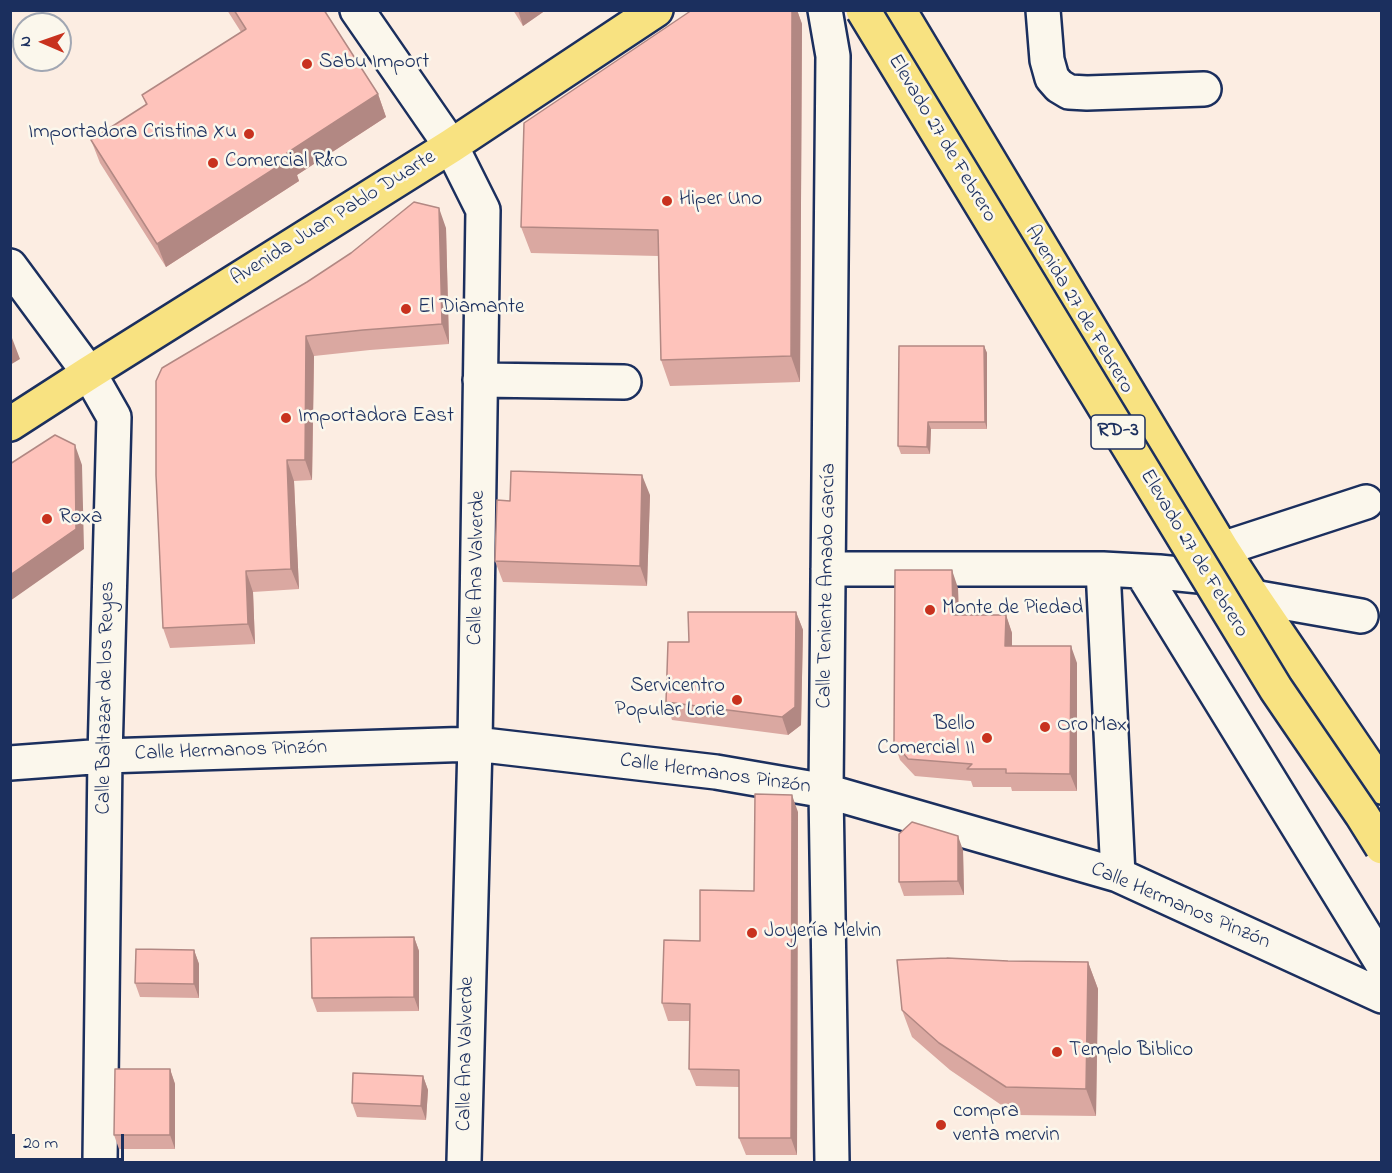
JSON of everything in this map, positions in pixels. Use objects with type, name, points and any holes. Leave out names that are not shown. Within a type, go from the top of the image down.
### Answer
[{"type":"main road","name":"Avenida Juan Pablo Duarte","points":[[10,424],[450,147],[656,10]]},
{"type":"main road","name":"Elevado 27 de Febrero","points":[[863,10],[1269,679],[1382,847]]},
{"type":"main road","name":"Avenida 27 de Febrero","points":[[899,10],[1216,563],[1252,597],[1381,785]]},
{"type":"street","name":"Calle Ana Valverde","points":[[357,10],[450,147],[483,210],[475,744],[464,1162]]},
{"type":"street","name":"Calle Teniente Amado García","points":[[825,10],[833,56],[826,791],[832,1162]]},
{"type":"street","points":[[1042,10],[1047,60],[1052,78],[1069,92],[1204,89]]},
{"type":"street","name":"Calle Baltazar de los Reyes","points":[[10,266],[88,373],[114,417],[105,756],[100,1162]]},
{"type":"street","points":[[480,380],[624,382]]},
{"type":"street","points":[[828,569],[1141,571],[1216,563],[1366,502]]},
{"type":"street","points":[[1103,569],[1118,875]]},
{"type":"street","points":[[1141,571],[1382,963]]},
{"type":"street","points":[[1252,597],[1361,616]]},
{"type":"street","name":"Calle Hermanos Pinzón","points":[[10,763],[105,756],[475,744],[716,772],[826,791],[1118,875],[1382,996]]},
{"type":"building","points":[[234,10],[324,10],[378,94],[287,153],[291,158],[157,244],[91,140],[147,104],[142,95],[246,29]]},
{"type":"building","name":"Hiper Uno","points":[[692,10],[792,10],[791,356],[661,360],[658,230],[521,227],[524,123]]},
{"type":"building","points":[[414,202],[439,208],[442,324],[306,336],[305,460],[287,460],[291,569],[246,571],[248,624],[163,628],[156,475],[156,381],[162,368],[307,282],[351,253]]},
{"type":"building","points":[[899,346],[984,346],[985,422],[928,422],[927,447],[898,446]]},
{"type":"building","name":"Roxa","points":[[55,435],[75,445],[76,529],[10,575],[10,464]]},
{"type":"building","points":[[511,471],[642,475],[640,566],[495,561],[497,500],[510,501]]},
{"type":"building","points":[[895,570],[952,570],[953,615],[1006,615],[1005,646],[1071,646],[1070,774],[1006,773],[1006,769],[967,769],[972,764],[908,759],[894,742]]},
{"type":"building","points":[[688,612],[796,612],[795,707],[782,717],[666,702],[668,642],[689,642]]},
{"type":"building","points":[[755,794],[792,795],[791,1138],[739,1138],[739,1070],[689,1069],[690,1004],[662,1003],[664,940],[700,941],[700,890],[754,891]]},
{"type":"building","points":[[912,822],[958,836],[958,881],[899,882],[899,834]]},
{"type":"building","points":[[414,937],[414,997],[312,998],[311,938]]},
{"type":"building","points":[[136,949],[194,950],[194,984],[135,983]]},
{"type":"building","points":[[947,958],[1088,962],[1086,1089],[1006,1087],[939,1043],[902,1010],[897,960]]},
{"type":"building","points":[[115,1069],[170,1069],[170,1135],[114,1135]]},
{"type":"building","points":[[353,1073],[423,1076],[421,1106],[352,1103]]},
{"type":"place","name":"Sabu Import","points":[[307,64]]},
{"type":"place","name":"Importadora Cristina Xu","points":[[249,134]]},
{"type":"place","name":"Comercial R&O","points":[[213,163]]},
{"type":"place","name":"Hiper Uno","points":[[667,201]]},
{"type":"place","name":"El Diamante","points":[[406,309]]},
{"type":"place","name":"Importadora East","points":[[286,418]]},
{"type":"place","name":"Roxa","points":[[47,519]]},
{"type":"place","name":"Monte de Piedad","points":[[930,610]]},
{"type":"place","name":"Servicentro Popular Lorie","points":[[737,700]]},
{"type":"place","name":"Oro Max","points":[[1045,727]]},
{"type":"place","name":"Bello Comercial II","points":[[987,738]]},
{"type":"place","name":"Joyería Melvin","points":[[752,933]]},
{"type":"place","name":"Templo Biblico","points":[[1057,1052]]},
{"type":"place","name":"compra venta mervin","points":[[941,1125]]}]
